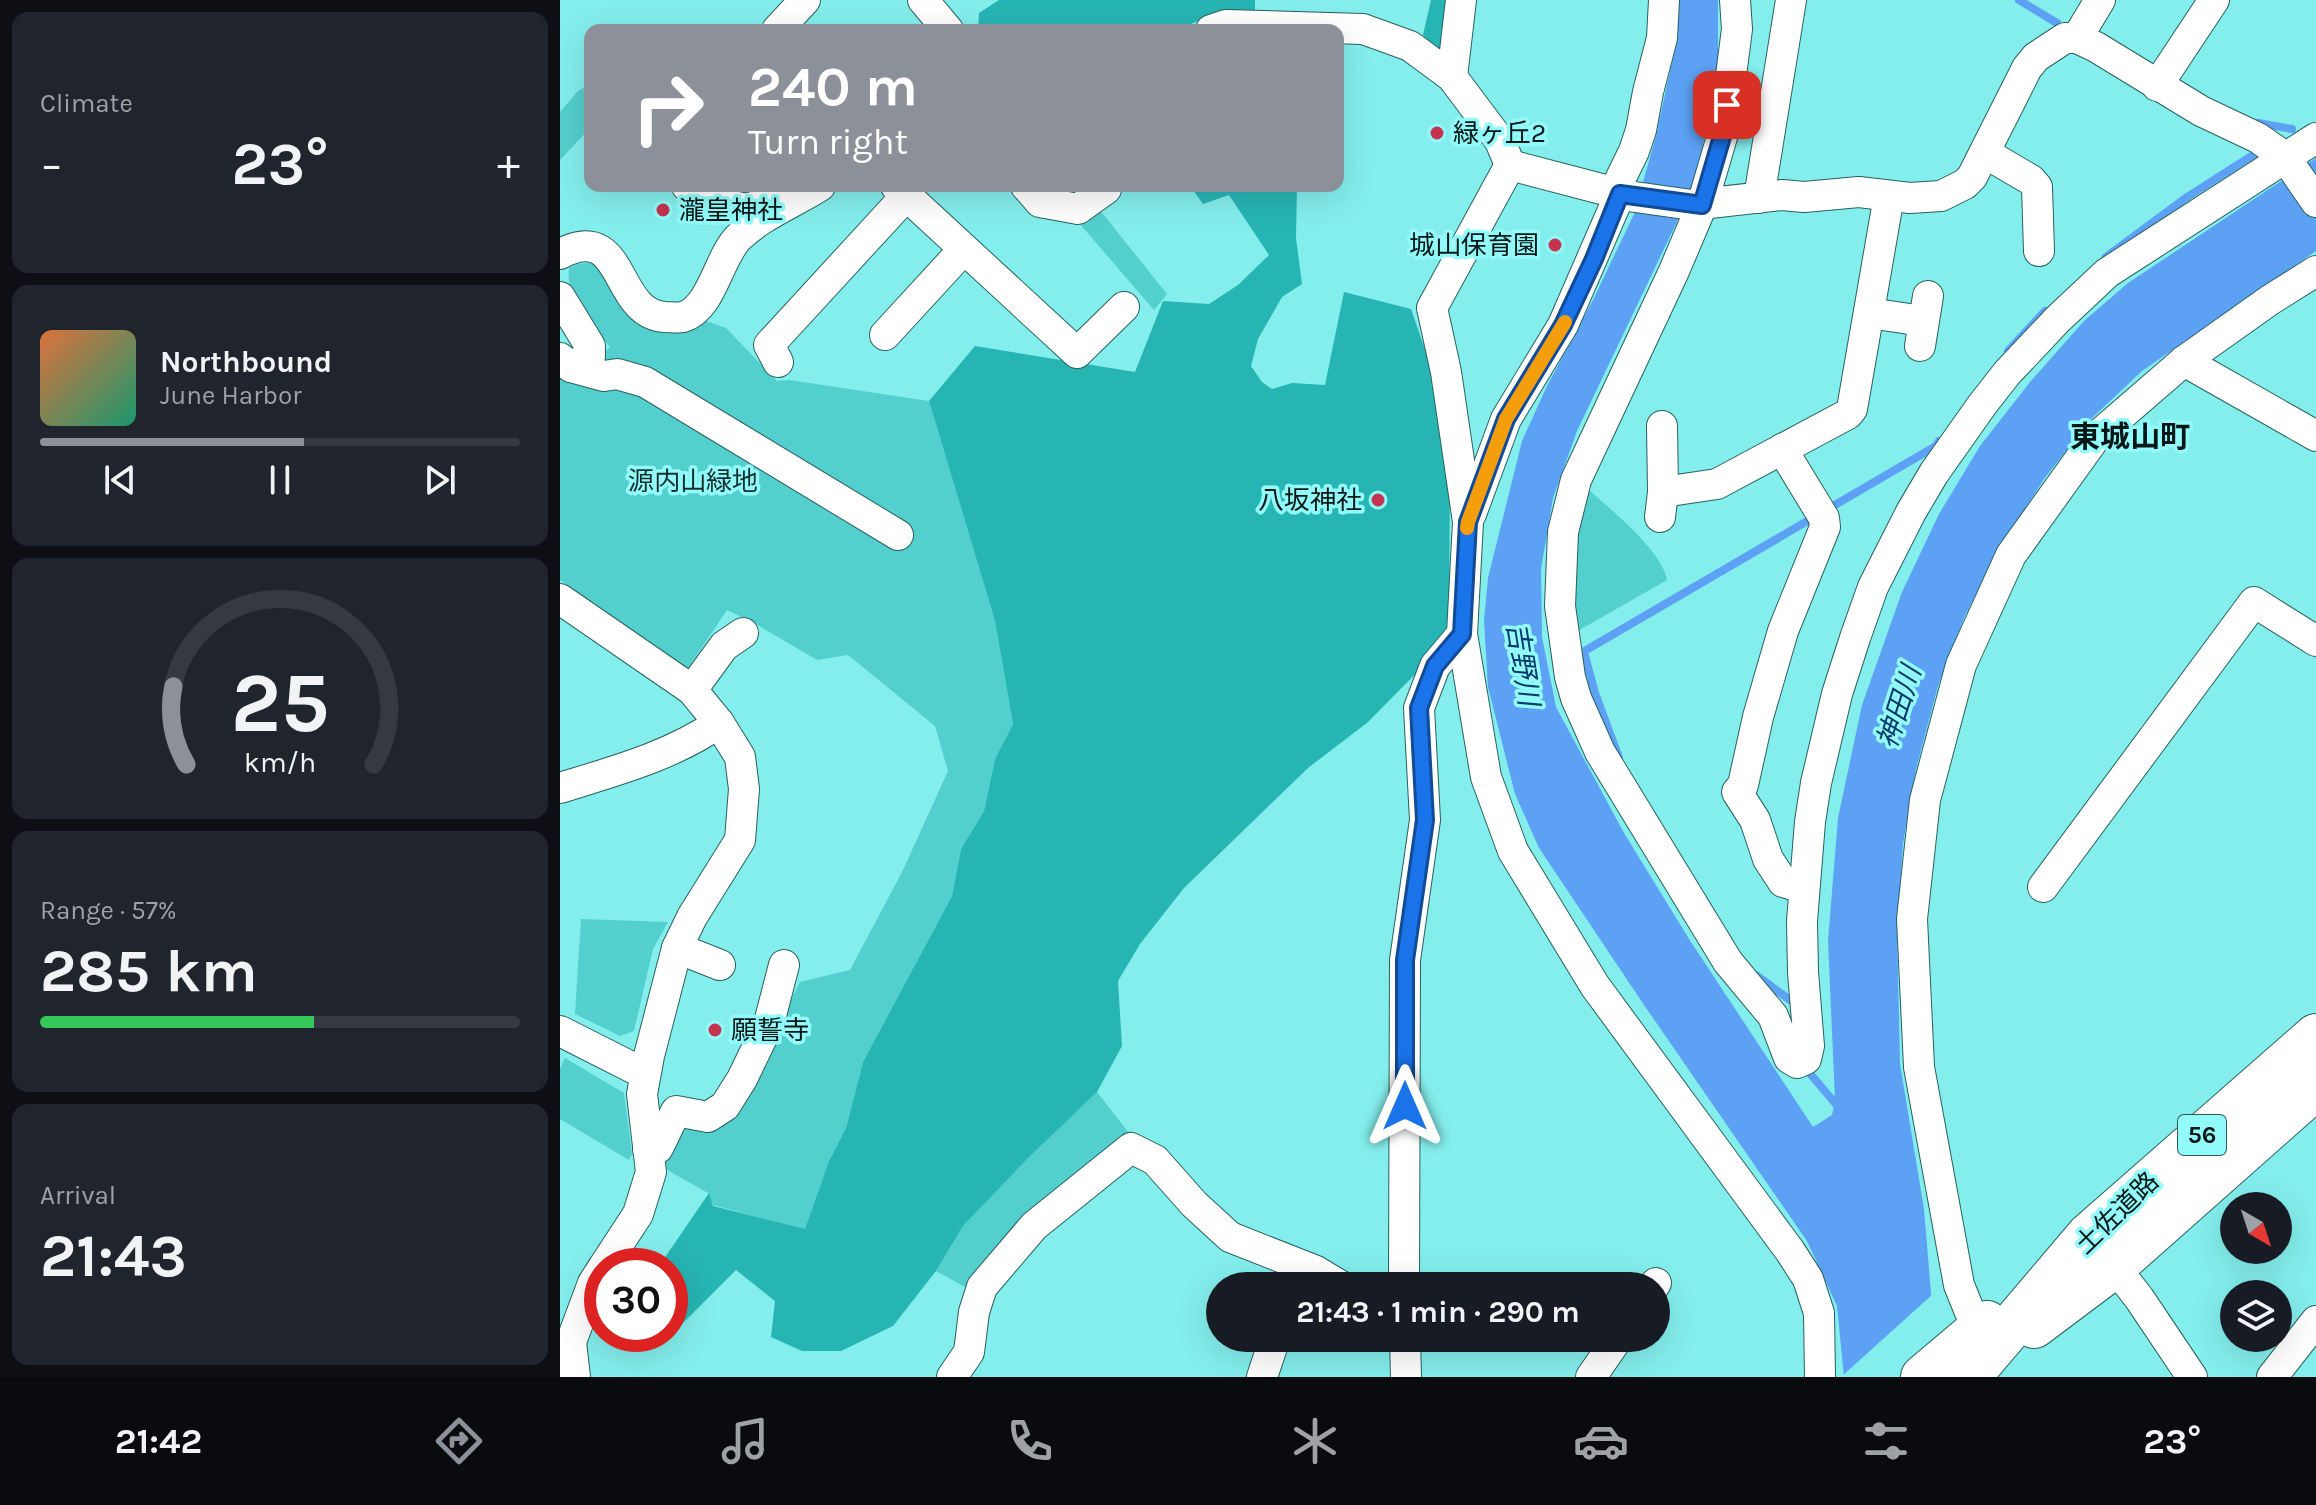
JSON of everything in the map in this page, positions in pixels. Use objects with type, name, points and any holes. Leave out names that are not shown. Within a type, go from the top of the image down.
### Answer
[{"type":"highway","name":"土佐道路","points":[[2102,1251],[2316,1036]]},
{"type":"highway","name":"土佐道路","points":[[1966,1364],[2102,1251],[2310,1103]]},
{"type":"street","points":[[783,24],[805,0]]},
{"type":"street","points":[[923,0],[943,24]]},
{"type":"street","points":[[1452,77],[1461,0]]},
{"type":"street","points":[[1468,522],[1506,419],[1563,325],[1620,194],[1641,130],[1662,38],[1664,0]]},
{"type":"street","points":[[1735,0],[1737,29],[1724,130],[1674,271],[1576,480],[1563,532],[1560,606],[1565,654],[1576,698],[1608,765],[1728,962],[1773,1016],[1789,1058],[1797,1063],[1806,1059],[1809,1046],[1803,972],[1803,888],[1816,783],[1841,680],[1873,587],[1911,512],[1934,473],[2007,373],[2107,273],[2289,162],[2316,138]]},
{"type":"street","points":[[1759,198],[1791,0]]},
{"type":"street","points":[[2077,38],[2100,0]]},
{"type":"street","points":[[2157,86],[2214,0]]},
{"type":"street","points":[[1344,28],[1363,29],[1410,46],[1452,77],[1500,141],[1510,165]]},
{"type":"street","points":[[1510,165],[1620,194],[1697,205],[1782,195],[1832,196],[1859,192],[1910,198],[1949,193],[1965,184],[1985,153],[2027,68],[2036,57],[2065,38],[2077,38],[2213,118],[2258,138],[2289,162],[2316,202]]},
{"type":"street","points":[[1985,153],[2031,180],[2037,187],[2039,251]]},
{"type":"street","points":[[1510,165],[1432,308],[1446,372],[1468,522],[1462,634],[1486,777],[1513,851],[1595,986],[1808,1279],[1819,1313],[1820,1377]]},
{"type":"street","points":[[697,192],[713,201],[746,209],[802,192]]},
{"type":"street","points":[[560,254],[585,245],[595,247],[605,253],[643,309],[657,316],[681,318],[693,312],[702,302],[728,251],[738,239],[754,225],[810,192]]},
{"type":"street","points":[[778,362],[769,345],[900,192]]},
{"type":"street","points":[[902,192],[1077,353],[1124,307]]},
{"type":"street","points":[[1031,192],[1040,202],[1078,209],[1102,192]]},
{"type":"street","points":[[1662,426],[1662,504],[1717,484],[1848,414],[1852,409],[1889,196]]},
{"type":"street","points":[[885,335],[964,249]]},
{"type":"street","points":[[1966,1364],[1959,1285],[1919,1067],[1912,919],[1925,800],[1961,665],[2011,555],[2095,438],[2184,361],[2316,271]]},
{"type":"street","points":[[560,297],[590,346],[590,356],[566,362]]},
{"type":"street","points":[[1869,313],[1924,321]]},
{"type":"street","points":[[2184,361],[2316,436]]},
{"type":"street","points":[[566,362],[604,376],[617,374],[645,382],[898,535]]},
{"type":"street","points":[[1782,449],[1821,513],[1825,527],[1783,631],[1758,717],[1743,785],[1737,792],[1755,820],[1768,859],[1783,882],[1803,888]]},
{"type":"street","points":[[560,599],[692,690],[719,723],[740,757],[744,789],[740,840],[692,917],[677,948],[642,1094],[651,1172],[638,1214],[616,1248]]},
{"type":"street","points":[[2043,887],[2254,602],[2316,641]]},
{"type":"street","points":[[692,690],[724,646],[743,633]]},
{"type":"street","points":[[1404,1272],[1405,960],[1425,820],[1419,708],[1435,666],[1462,634]]},
{"type":"street","points":[[560,788],[660,756],[698,738],[719,723]]},
{"type":"street","points":[[677,948],[720,965]]},
{"type":"street","points":[[648,1149],[658,1148],[676,1111],[708,1117],[725,1106],[769,1023],[784,965]]},
{"type":"street","points":[[560,1031],[645,1074]]},
{"type":"street","points":[[952,1377],[969,1352],[974,1312],[982,1287],[1034,1226],[1131,1148],[1155,1160],[1194,1204],[1230,1237],[1289,1272]]},
{"type":"street","points":[[2102,1251],[2192,1377]]},
{"type":"street","points":[[575,1377],[571,1342],[584,1307]]},
{"type":"street","points":[[2272,1377],[2316,1321]]},
{"type":"street","points":[[1262,1377],[1270,1352]]},
{"type":"street","points":[[1405,1352],[1406,1377]]},
{"type":"street","points":[[1591,1377],[1608,1352]]},
{"type":"green space","points":[[584,88],[584,134],[560,160],[560,112]]},
{"type":"green space","points":[[1099,209],[1167,294],[1154,310],[1079,223]]},
{"type":"green space","name":"源内山緑地","points":[[588,263],[597,265],[694,327],[706,321],[726,328],[777,381],[789,380],[929,401],[995,621],[1013,724],[995,759],[984,811],[961,849],[952,896],[863,1062],[846,1128],[829,1161],[805,1230],[713,1205],[708,1193],[662,1167],[679,1125],[747,1086],[800,982],[850,970],[903,870],[948,771],[935,726],[848,655],[817,660],[727,610],[684,674],[560,580],[560,374],[573,382],[610,347],[581,310],[571,290],[569,268]]},
{"type":"green space","points":[[1584,486],[1645,543],[1663,568],[1667,580],[1576,632],[1568,574]]},
{"type":"green space","points":[[581,919],[668,922],[653,949],[634,1031],[620,1036],[575,1014]]},
{"type":"green space","points":[[565,1058],[624,1093],[632,1154],[629,1160],[560,1119],[560,1069]]},
{"type":"green space","points":[[1097,1092],[1129,1133],[1082,1169],[972,1291],[936,1271],[963,1226],[1029,1156]]},
{"type":"shaded area","points":[[999,0],[1255,0],[1255,11],[1202,19],[1191,24],[978,24],[979,13]]},
{"type":"shaded area","points":[[1431,0],[1455,0],[1448,65],[1423,35]]},
{"type":"shaded area","points":[[1194,192],[1297,192],[1296,238],[1302,284],[1282,297],[1258,339],[1251,366],[1262,382],[1272,389],[1292,383],[1325,385],[1344,292],[1411,309],[1433,373],[1450,444],[1449,640],[1368,722],[1308,768],[1184,888],[1140,944],[1118,981],[1122,1046],[1097,1092],[963,1226],[936,1271],[893,1326],[841,1351],[802,1351],[771,1337],[775,1301],[736,1270],[688,1318],[688,1248],[671,1248],[709,1193],[713,1206],[805,1229],[829,1161],[846,1128],[863,1062],[952,896],[961,849],[984,811],[995,759],[1013,724],[995,621],[929,401],[975,346],[1135,372],[1163,301],[1209,304],[1238,285],[1269,255],[1229,195],[1203,204]]},
{"type":"water","points":[[1677,0],[1718,0],[1718,71],[1695,184],[1577,431],[1553,498],[1541,569],[1542,637],[1556,707],[1624,833],[1689,939],[1813,1127],[1832,1115],[1835,1100],[1828,941],[1838,818],[1862,705],[1902,592],[1939,514],[1980,446],[2030,382],[2084,321],[2128,283],[2316,158],[2316,251],[2142,371],[2090,420],[2044,479],[2001,546],[1964,618],[1938,686],[1916,769],[1903,844],[1897,931],[1900,1064],[1924,1209],[1938,1377],[1844,1377],[1837,1306],[1807,1241],[1539,848],[1515,794],[1488,687],[1484,621],[1488,578],[1522,441],[1634,214],[1656,136],[1678,34]]},
{"type":"pier","points":[[1934,1293],[1942,1377],[1841,1377]]},
{"type":"waterway","points":[[2019,0],[2057,23]]},
{"type":"waterway","points":[[2258,123],[2292,129]]},
{"type":"waterway","points":[[2106,257],[2187,197],[2256,153]]},
{"type":"waterway","points":[[2008,351],[2045,311]]},
{"type":"waterway","points":[[1577,660],[1576,656],[1936,446],[1939,441]]},
{"type":"waterway","points":[[1584,652],[1595,693],[1619,758]]},
{"type":"waterway","points":[[1756,975],[1794,1003]]},
{"type":"waterway","points":[[1807,1070],[1840,1109]]},
{"type":"slow traffic","points":[[1467,528],[1506,419],[1565,322]]},
{"type":"place","name":"緑ヶ丘2","points":[[1437,133]]},
{"type":"place","name":"瀧皇神社","points":[[663,210]]},
{"type":"place","name":"城山保育園","points":[[1555,245]]},
{"type":"place","name":"八坂神社","points":[[1378,500]]},
{"type":"place","name":"願誓寺","points":[[715,1030]]},
{"type":"district","name":"東城山町","points":[[2130,437]]},
{"type":"route","points":[[1405,1106],[1405,960],[1425,820],[1419,708],[1435,666],[1462,634],[1468,522],[1506,419],[1563,325],[1620,194],[1702,205],[1724,130],[1727,105]]},
{"type":"water label","name":"吉野川","points":[[1523,664]]},
{"type":"water label","name":"神田川","points":[[1899,707]]}]
